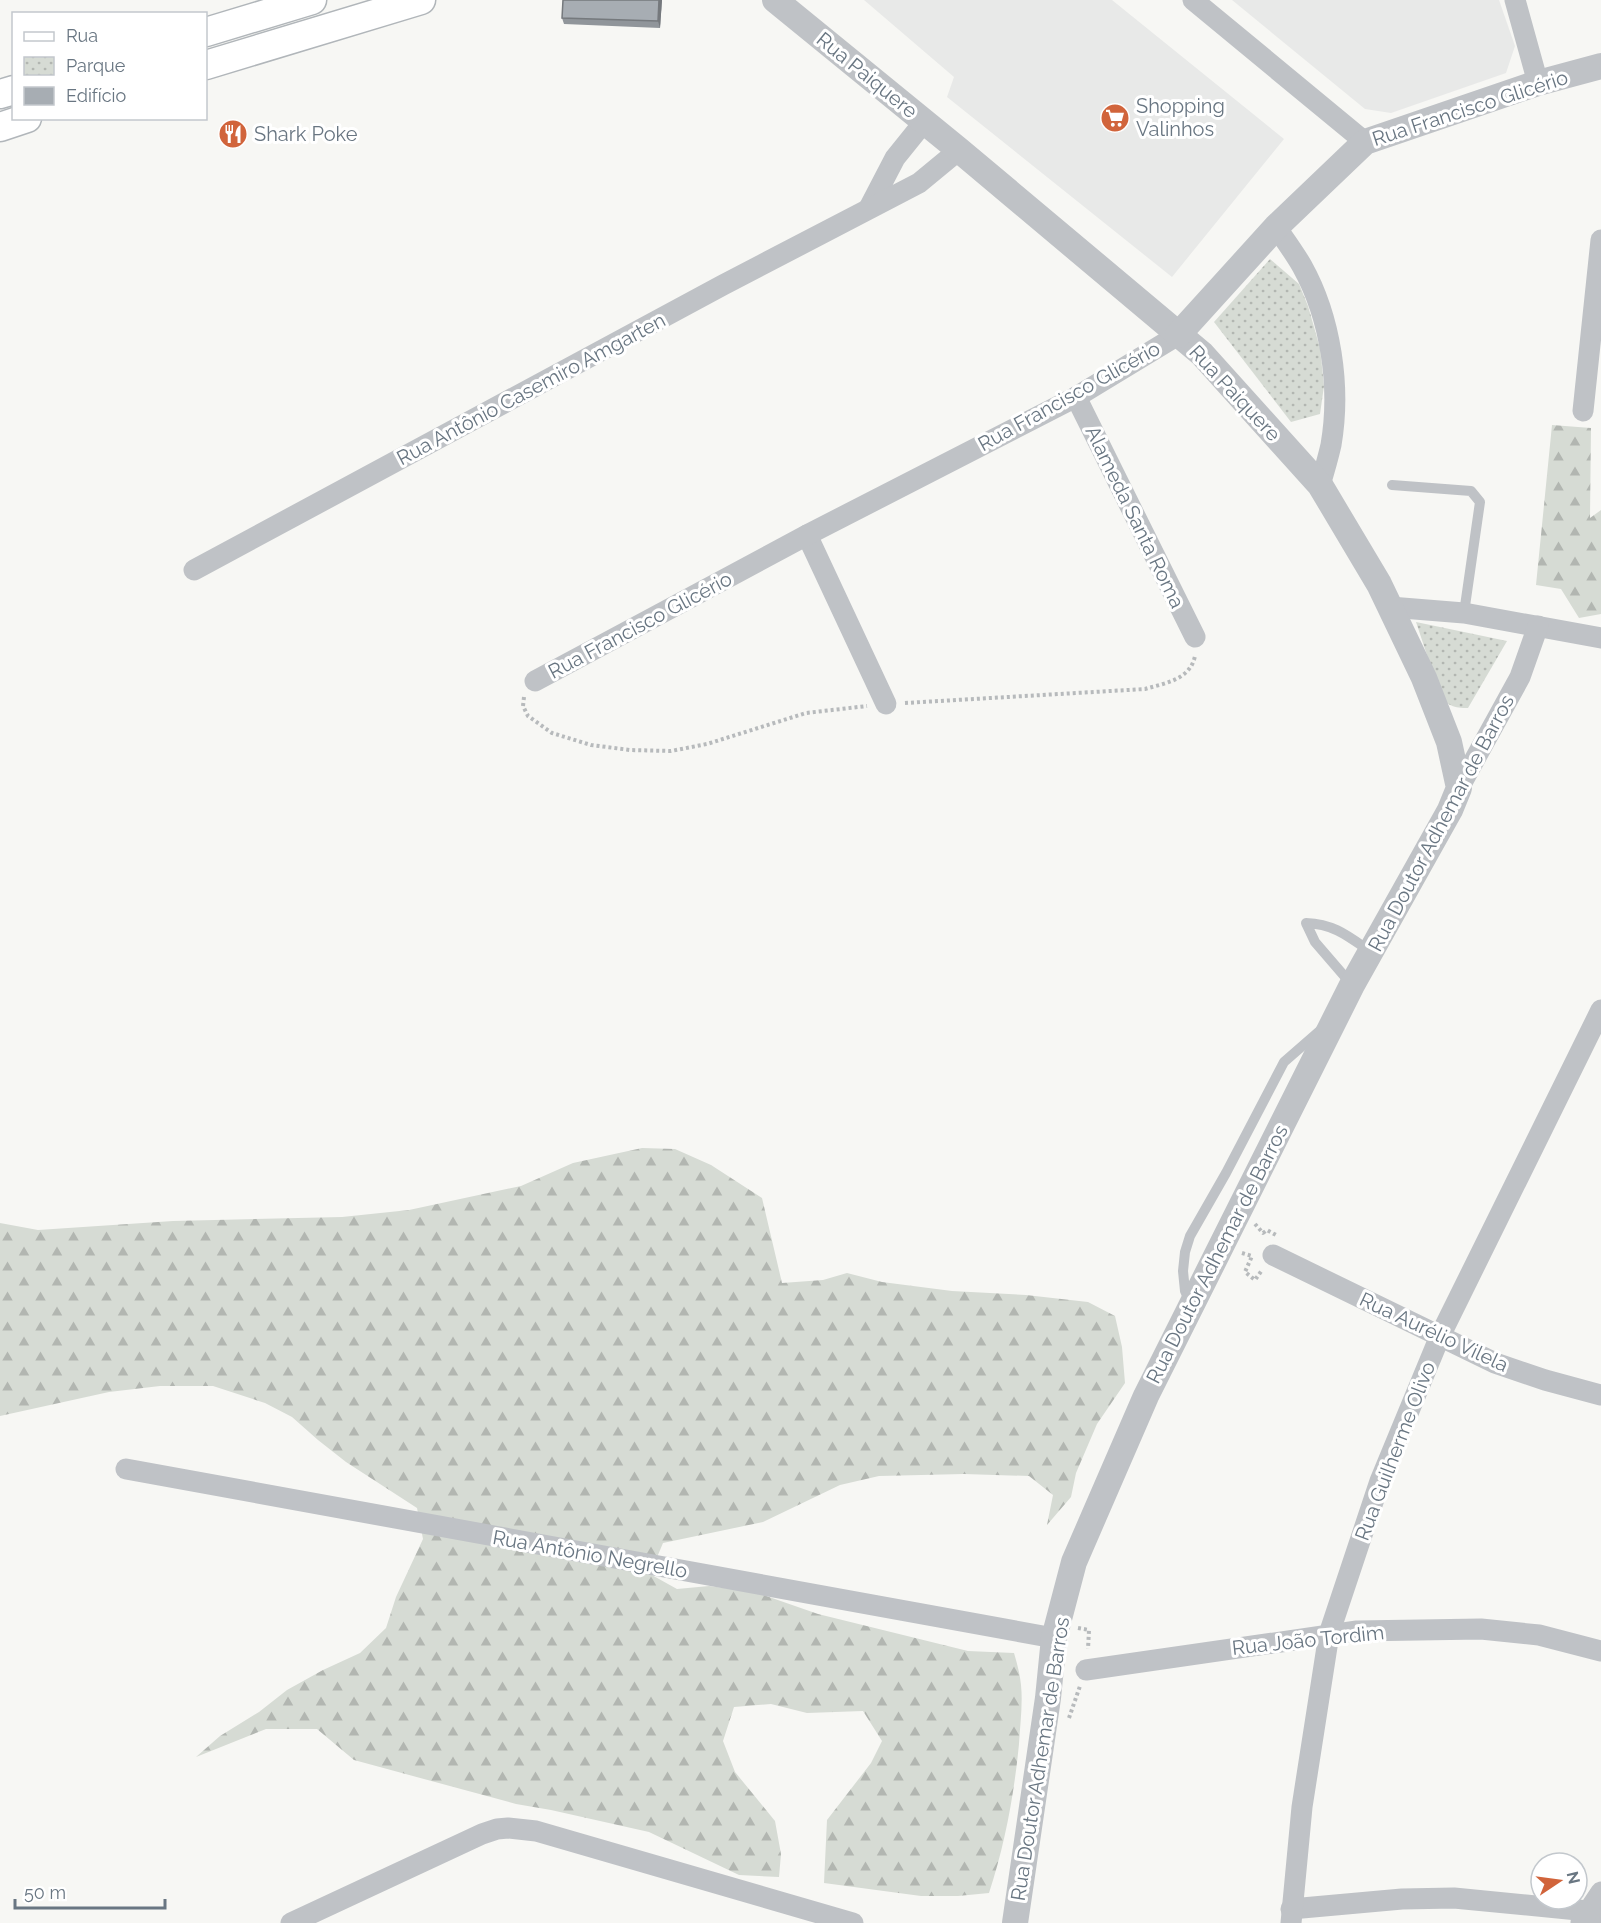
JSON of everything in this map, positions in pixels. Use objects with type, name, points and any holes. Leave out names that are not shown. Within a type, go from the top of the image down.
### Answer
[{"type":"main road","points":[[207,32],[312,0]]},
{"type":"main road","points":[[207,65],[421,0]]},
{"type":"main road","points":[[0,127],[21,120]]},
{"type":"street","points":[[1193,0],[1365,142]]},
{"type":"street","points":[[1515,0],[1538,83]]},
{"type":"street","name":"Rua Paiquere","points":[[784,2],[1202,354],[1320,485],[1369,566],[1424,678],[1446,733],[1460,788]]},
{"type":"street","name":"Rua Francisco Glicério","points":[[535,681],[807,535],[1076,397],[1178,335],[1276,227],[1365,142],[1538,83],[1601,66]]},
{"type":"street","points":[[869,208],[895,158],[924,122]]},
{"type":"street","name":"Rua Antônio Casemiro Amgarten","points":[[194,570],[919,183],[958,150]]},
{"type":"street","points":[[1276,227],[1302,266],[1317,301],[1332,350],[1334,378],[1332,431],[1320,485]]},
{"type":"street","points":[[1583,411],[1601,240]]},
{"type":"street","name":"Alameda Santa Roma","points":[[1076,397],[1195,637]]},
{"type":"street","points":[[807,535],[886,704]]},
{"type":"street","points":[[1390,607],[1464,614],[1601,638]]},
{"type":"street","name":"Rua Doutor Adhemar de Barros","points":[[1015,1923],[1056,1633],[1074,1562],[1146,1396],[1352,985],[1450,810],[1520,677],[1538,626]]},
{"type":"street","name":"Rua Guilherme Olivo","points":[[1291,1916],[1302,1807],[1329,1634],[1380,1481],[1440,1336],[1601,1010]]},
{"type":"street","name":"Rua Aurélio Vilela","points":[[1273,1255],[1495,1363],[1545,1380],[1601,1395]]},
{"type":"street","name":"Rua Antônio Negrello","points":[[126,1469],[1056,1633]]},
{"type":"street","name":"Rua João Tordim","points":[[1086,1670],[1357,1631],[1481,1629],[1539,1635],[1601,1651]]},
{"type":"street","points":[[291,1923],[462,1842],[497,1829],[508,1828],[536,1831],[853,1923]]},
{"type":"street","points":[[1291,1916],[1402,1899],[1454,1898],[1590,1917],[1601,1892]]},
{"type":"lane","points":[[1392,484],[1471,491],[1480,502],[1464,614]]},
{"type":"lane","points":[[1352,985],[1315,942],[1306,923],[1324,924],[1338,930],[1371,952]]},
{"type":"lane","points":[[1192,1305],[1185,1291],[1183,1271],[1190,1236],[1284,1062],[1335,1018]]},
{"type":"path","points":[[535,681],[523,698],[523,706],[528,716],[552,733],[591,745],[630,750],[671,751],[707,744],[806,714],[886,704],[1145,689],[1176,680],[1187,672],[1194,660],[1195,637]]},
{"type":"path","points":[[1221,1247],[1252,1256],[1245,1272],[1254,1280],[1273,1255],[1278,1236],[1267,1230],[1263,1233],[1240,1209]]},
{"type":"path","points":[[1056,1633],[1076,1635],[1078,1627],[1089,1630],[1086,1670]]},
{"type":"shaded area","name":"Shopping Valinhos","points":[[864,0],[1112,0],[1284,139],[1172,277],[947,97],[954,77]]},
{"type":"shaded area","points":[[1232,0],[1499,0],[1515,46],[1506,73],[1391,113],[1365,109]]},
{"type":"green space","points":[[1270,259],[1299,284],[1320,348],[1324,386],[1320,414],[1291,422],[1214,322]]},
{"type":"green space","points":[[1552,425],[1591,428],[1590,518],[1601,510],[1601,614],[1579,618],[1561,589],[1536,585]]},
{"type":"green space","points":[[1416,622],[1507,641],[1468,708],[1451,706],[1440,694]]},
{"type":"green space","points":[[642,1148],[675,1149],[711,1165],[762,1198],[782,1283],[823,1280],[847,1273],[882,1282],[952,1291],[1026,1295],[1088,1302],[1115,1316],[1122,1347],[1125,1383],[1097,1424],[1076,1473],[1071,1497],[1047,1525],[1053,1495],[1029,1476],[964,1474],[879,1476],[840,1485],[763,1522],[663,1543],[650,1574],[677,1589],[709,1586],[755,1592],[818,1614],[968,1651],[1014,1653],[1022,1692],[1019,1744],[1008,1819],[989,1893],[921,1896],[824,1883],[827,1820],[871,1763],[882,1741],[863,1711],[807,1713],[771,1704],[734,1707],[723,1741],[735,1772],[775,1821],[781,1854],[779,1877],[739,1875],[649,1832],[516,1804],[354,1760],[317,1729],[266,1729],[196,1757],[220,1736],[259,1712],[287,1690],[360,1653],[386,1628],[396,1597],[423,1539],[417,1508],[346,1462],[292,1417],[265,1403],[213,1386],[160,1386],[109,1392],[0,1416],[0,1223],[38,1230],[173,1221],[342,1217],[409,1210],[521,1186],[573,1163]]},
{"type":"building","points":[[563,0],[659,0],[658,21],[562,18]]},
{"type":"place","name":"Shopping Valinhos","points":[[1115,118]]},
{"type":"place","name":"Shark Poke","points":[[233,134]]}]
